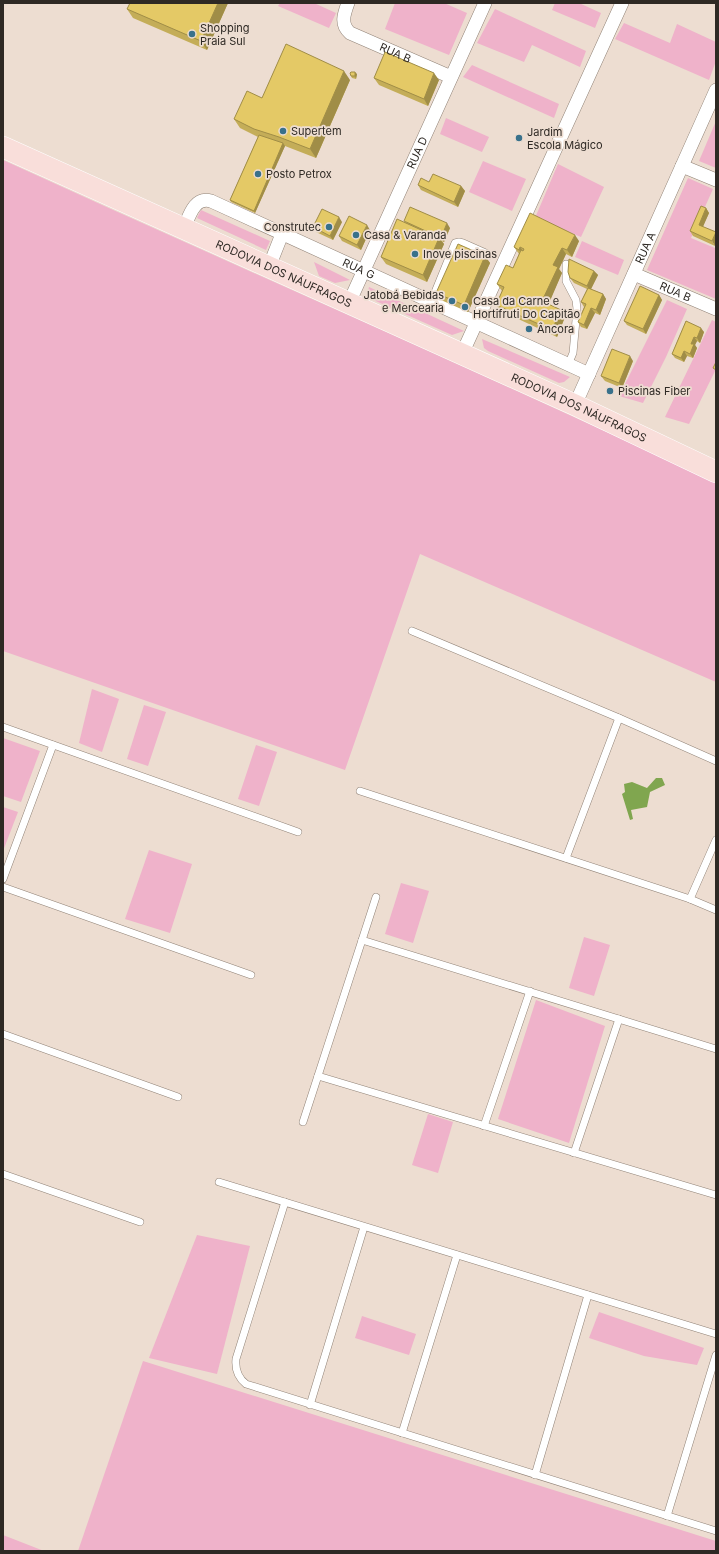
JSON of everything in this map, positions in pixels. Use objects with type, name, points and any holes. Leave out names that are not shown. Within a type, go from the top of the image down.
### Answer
[{"type":"main road","name":"RODOVIA DOS NÁUFRAGOS","points":[[3,147],[575,405],[716,472]]},
{"type":"street","name":"RUA B","points":[[348,3],[343,15],[344,24],[350,33],[451,77]]},
{"type":"street","name":"RUA D","points":[[349,303],[485,3]]},
{"type":"street","points":[[462,354],[622,3]]},
{"type":"street","name":"RUA A","points":[[575,405],[716,90]]},
{"type":"street","points":[[682,166],[716,180]]},
{"type":"street","name":"RUA G","points":[[184,228],[195,204],[208,200],[589,374]]},
{"type":"street","points":[[269,267],[282,234]]},
{"type":"street","name":"RUA B","points":[[634,274],[716,309]]},
{"type":"lane","points":[[431,302],[455,243],[463,243],[490,255]]},
{"type":"lane","points":[[566,264],[566,281],[576,300],[577,309],[573,353],[568,365]]},
{"type":"lane","points":[[412,631],[619,718],[716,761]]},
{"type":"lane","points":[[566,858],[619,718]]},
{"type":"lane","points":[[3,727],[298,832]]},
{"type":"lane","points":[[3,879],[53,745]]},
{"type":"lane","points":[[360,791],[690,899],[716,910]]},
{"type":"lane","points":[[690,899],[716,840]]},
{"type":"lane","points":[[3,887],[251,975]]},
{"type":"lane","points":[[303,1122],[376,897]]},
{"type":"lane","points":[[362,940],[716,1049]]},
{"type":"lane","points":[[484,1126],[530,991]]},
{"type":"lane","points":[[574,1153],[619,1019]]},
{"type":"lane","points":[[3,1034],[178,1097]]},
{"type":"lane","points":[[318,1076],[716,1195]]},
{"type":"lane","points":[[3,1174],[140,1222]]},
{"type":"lane","points":[[219,1182],[716,1334]]},
{"type":"lane","points":[[285,1202],[236,1359],[235,1369],[242,1381],[246,1384],[310,1405],[716,1531]]},
{"type":"lane","points":[[310,1405],[364,1226]]},
{"type":"lane","points":[[402,1433],[457,1255]]},
{"type":"lane","points":[[535,1475],[588,1295]]},
{"type":"lane","points":[[667,1516],[716,1355]]},
{"type":"shaded area","points":[[280,3],[314,3],[336,13],[329,28],[278,6]]},
{"type":"shaded area","points":[[395,3],[444,3],[467,13],[449,55],[385,29]]},
{"type":"shaded area","points":[[555,3],[579,3],[601,13],[595,28],[552,10]]},
{"type":"shaded area","points":[[495,9],[586,51],[580,67],[532,45],[524,62],[477,43]]},
{"type":"shaded area","points":[[624,23],[670,43],[677,24],[716,42],[716,61],[709,80],[615,39]]},
{"type":"shaded area","points":[[472,65],[559,104],[554,118],[463,77]]},
{"type":"shaded area","points":[[446,118],[489,137],[482,152],[440,134]]},
{"type":"shaded area","points":[[716,121],[716,168],[699,161]]},
{"type":"shaded area","points":[[3,160],[538,401],[716,483],[716,682],[420,554],[345,770],[3,651]]},
{"type":"shaded area","points":[[483,161],[526,179],[512,211],[469,192]]},
{"type":"shaded area","points":[[558,164],[604,187],[581,237],[535,218]]},
{"type":"shaded area","points":[[688,178],[713,189],[691,238],[715,248],[716,246],[716,299],[647,270]]},
{"type":"shaded area","points":[[201,210],[270,241],[266,250],[197,218]]},
{"type":"shaded area","points":[[582,241],[624,260],[618,275],[575,257]]},
{"type":"shaded area","points":[[314,262],[350,280],[335,283],[319,276]]},
{"type":"shaded area","points":[[369,287],[464,331],[452,335],[369,298],[367,295]]},
{"type":"shaded area","points":[[667,300],[687,309],[666,357],[643,403],[619,396]]},
{"type":"shaded area","points":[[712,320],[716,322],[716,369],[689,424],[665,417]]},
{"type":"shaded area","points":[[482,339],[570,377],[564,382],[559,383],[488,351],[484,348]]},
{"type":"shaded area","points":[[92,689],[119,699],[102,752],[79,743]]},
{"type":"shaded area","points":[[144,705],[166,712],[148,766],[127,759]]},
{"type":"shaded area","points":[[3,738],[40,751],[21,802],[3,796]]},
{"type":"shaded area","points":[[256,745],[277,752],[259,806],[238,799]]},
{"type":"shaded area","points":[[656,778],[662,778],[665,785],[650,792],[647,807],[631,810],[633,819],[630,820],[622,794],[625,792],[624,784],[632,782],[647,788]]},
{"type":"shaded area","points":[[3,807],[18,812],[3,851]]},
{"type":"shaded area","points":[[149,850],[192,864],[170,933],[125,919]]},
{"type":"shaded area","points":[[401,883],[429,891],[413,943],[385,934]]},
{"type":"shaded area","points":[[584,937],[610,945],[594,996],[569,988]]},
{"type":"shaded area","points":[[536,1000],[605,1026],[569,1143],[498,1119]]},
{"type":"shaded area","points":[[428,1114],[453,1122],[438,1173],[412,1165]]},
{"type":"shaded area","points":[[197,1235],[250,1246],[217,1374],[149,1358]]},
{"type":"shaded area","points":[[599,1312],[704,1348],[697,1365],[644,1356],[589,1338]]},
{"type":"shaded area","points":[[362,1316],[416,1334],[409,1355],[355,1338]]},
{"type":"shaded area","points":[[143,1361],[716,1541],[716,1551],[78,1551]]},
{"type":"shaded area","points":[[3,1535],[44,1551],[3,1551]]},
{"type":"building","name":"Shopping Praia Sul","points":[[130,3],[218,3],[201,41],[127,9]]},
{"type":"building","points":[[286,44],[344,71],[310,149],[254,129],[234,119],[247,91],[262,98]]},
{"type":"building","points":[[385,52],[434,73],[424,99],[374,78]]},
{"type":"building","points":[[351,72],[355,72],[355,76],[351,76]]},
{"type":"building","name":"Posto Petrox","points":[[259,135],[283,143],[254,211],[230,200]]},
{"type":"building","points":[[433,174],[461,186],[454,202],[418,185],[421,178],[429,182]]},
{"type":"building","points":[[701,206],[706,208],[699,225],[716,232],[712,241],[690,231]]},
{"type":"building","points":[[410,207],[447,223],[441,238],[404,221]]},
{"type":"building","name":"Construtec","points":[[322,209],[339,217],[330,236],[313,227]]},
{"type":"building","points":[[530,213],[575,235],[567,250],[562,248],[553,265],[558,267],[542,301],[561,310],[552,330],[496,305],[504,287],[497,284],[506,265],[513,268],[521,250],[523,251],[524,249],[520,247],[519,250],[514,247]]},
{"type":"building","name":"Casa & Varanda","points":[[349,216],[367,225],[357,245],[339,236]]},
{"type":"building","name":"Inove piscinas","points":[[397,219],[439,238],[423,275],[381,257]]},
{"type":"building","points":[[458,244],[485,256],[464,305],[436,293]]},
{"type":"building","points":[[569,259],[594,271],[587,286],[570,278],[568,272]]},
{"type":"building","points":[[640,286],[659,295],[643,329],[624,321]]},
{"type":"building","points":[[588,288],[603,294],[596,310],[591,308],[584,325],[578,322],[586,304],[581,302]]},
{"type":"building","points":[[686,321],[701,328],[697,338],[694,337],[691,344],[694,344],[690,354],[684,351],[681,358],[672,354]]},
{"type":"building","points":[[612,349],[630,356],[619,383],[601,376]]},
{"type":"building","points":[[716,362],[716,370],[713,368]]},
{"type":"place","name":"Shopping Praia Sul","points":[[192,34]]},
{"type":"place","name":"Supertem","points":[[283,131]]},
{"type":"place","name":"Jardim Escola Mágico","points":[[519,138]]},
{"type":"place","name":"Posto Petrox","points":[[258,174]]},
{"type":"place","name":"Construtec","points":[[329,227]]},
{"type":"place","name":"Casa & Varanda","points":[[356,235]]},
{"type":"place","name":"Inove piscinas","points":[[415,254]]},
{"type":"place","name":"Jatobá Bebidas e Mercearia","points":[[452,301]]},
{"type":"place","name":"Casa da Carne e Hortifruti Do Capitão","points":[[465,307]]},
{"type":"place","name":"Âncora","points":[[529,329]]},
{"type":"place","name":"Piscinas Fiber","points":[[610,391]]}]
